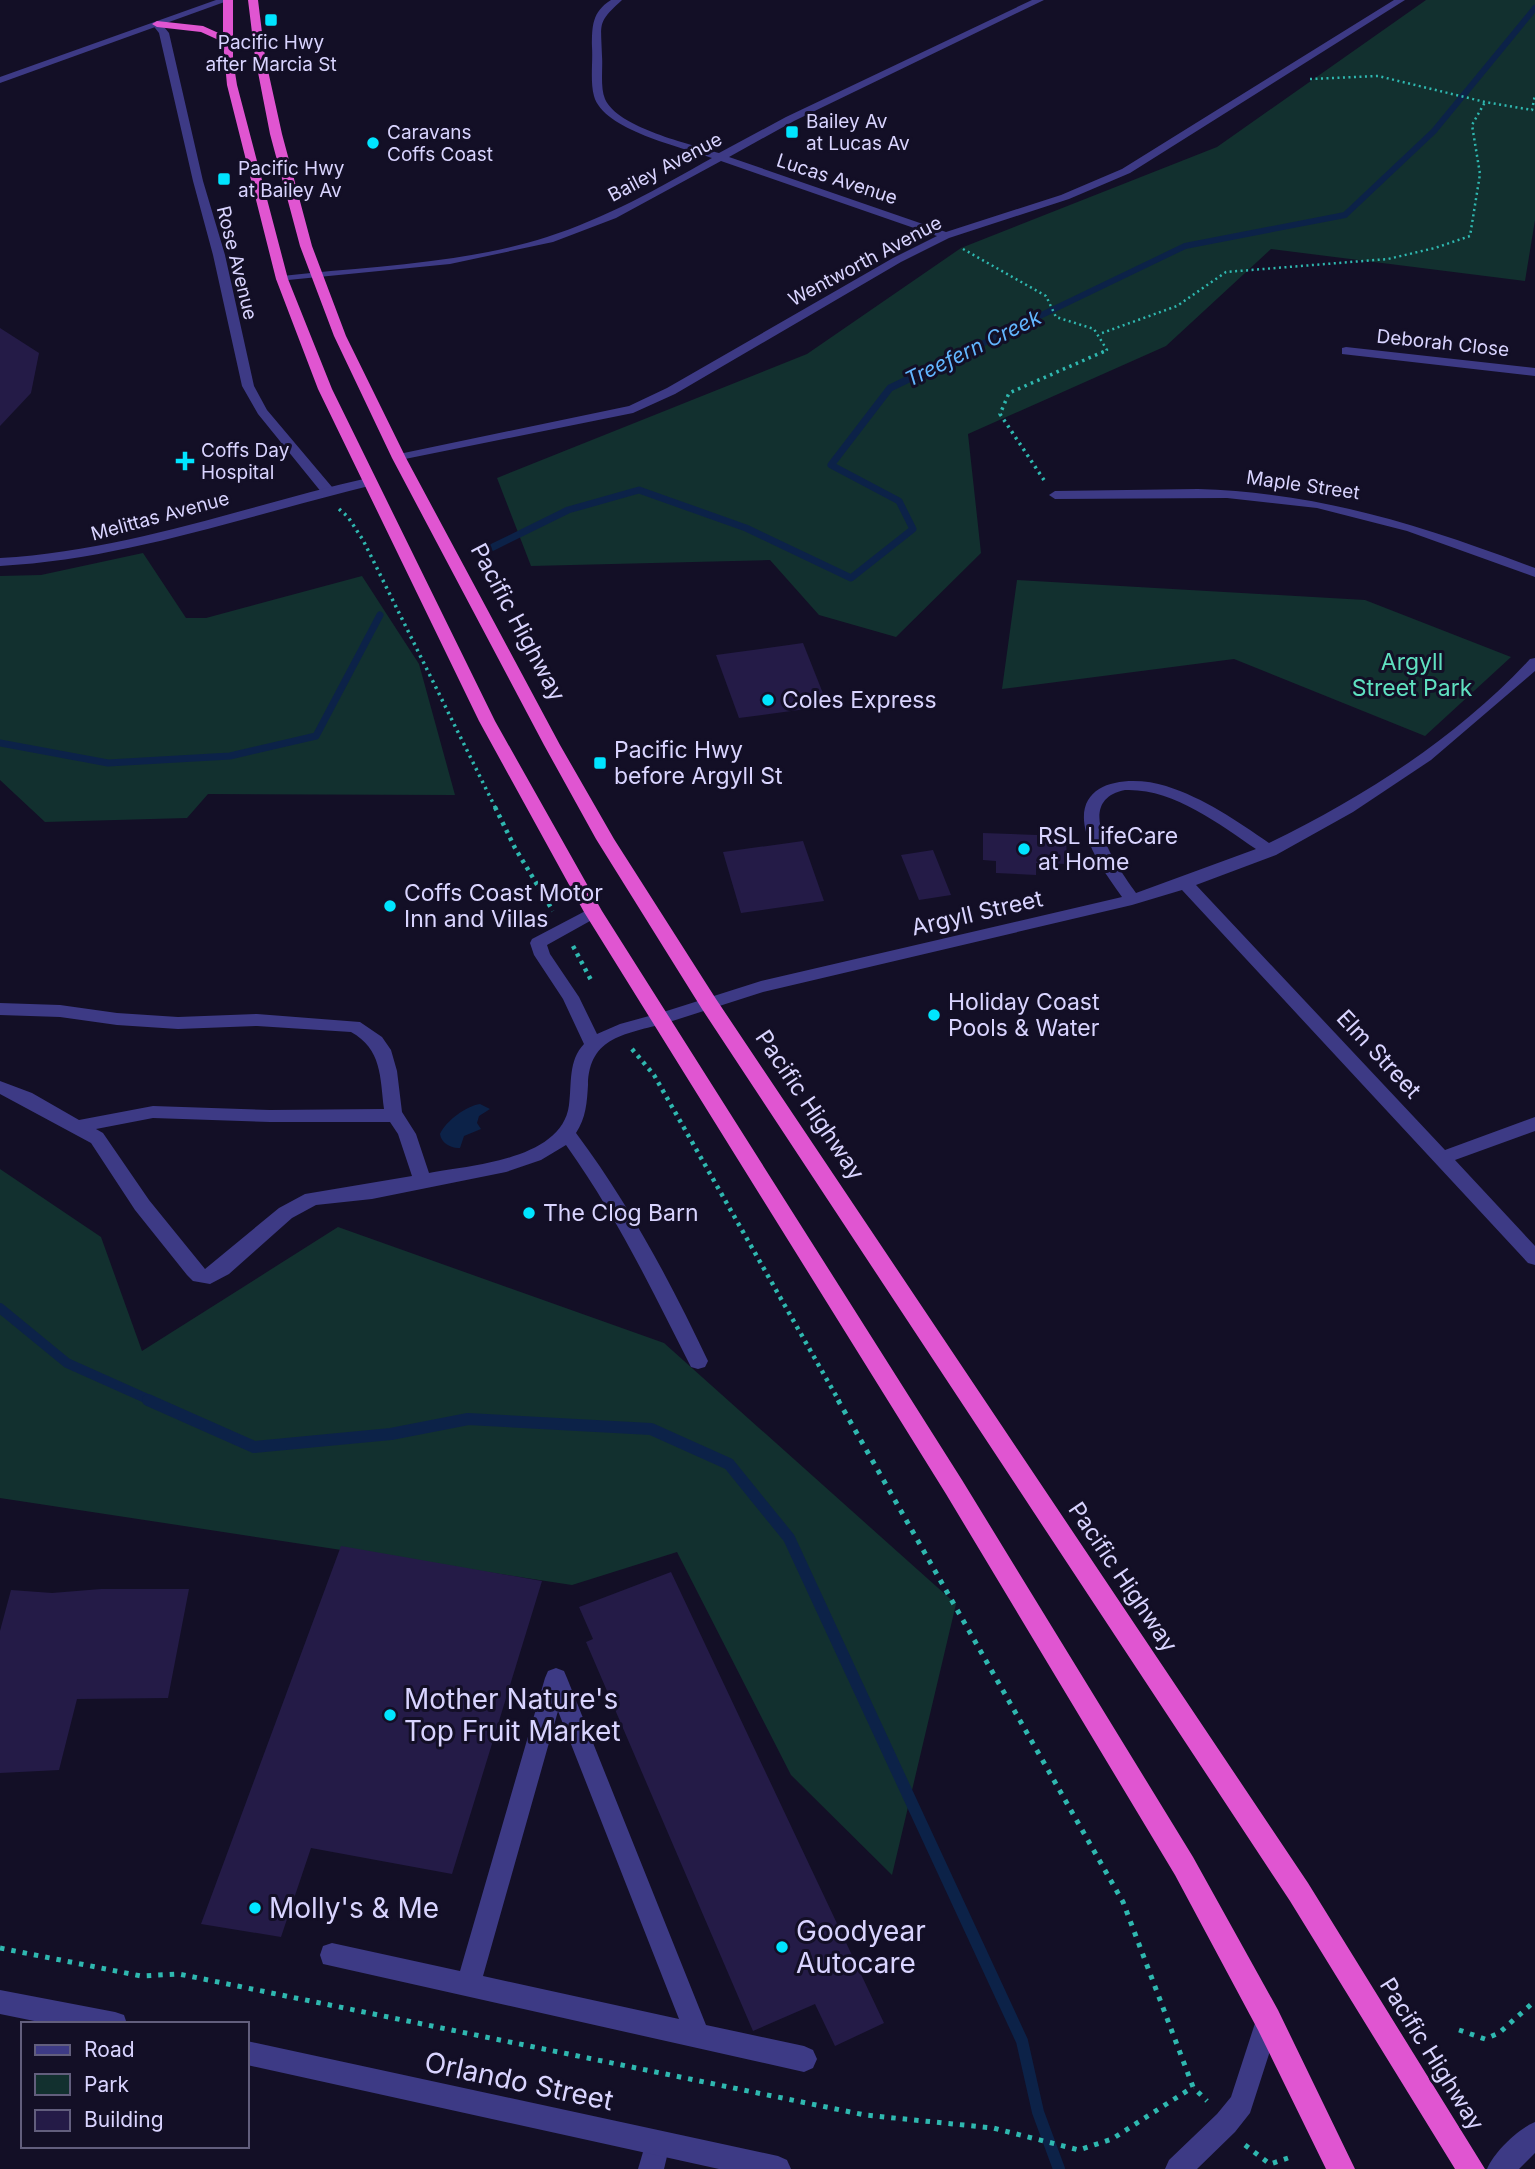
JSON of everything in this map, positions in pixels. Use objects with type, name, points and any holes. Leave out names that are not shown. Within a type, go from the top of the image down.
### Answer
[{"type":"highway","points":[[226,0],[230,72],[243,136],[282,279],[325,389],[486,721],[593,912],[962,1499],[1184,1866],[1268,2020],[1341,2169]]},
{"type":"highway","name":"Pacific Highway","points":[[253,0],[267,94],[306,246],[340,336],[399,458],[526,697],[606,839],[709,1004],[1299,1892],[1471,2169]]},
{"type":"highway","points":[[157,24],[202,29],[228,41]]},
{"type":"street","points":[[0,80],[226,0]]},
{"type":"street","name":"Lucas Avenue","points":[[618,0],[606,7],[596,22],[599,97],[609,112],[637,129],[933,229],[945,236]]},
{"type":"street","name":"Bailey Avenue","points":[[282,279],[466,259],[548,240],[615,214],[790,119],[994,24],[1038,0]]},
{"type":"street","name":"Wentworth Avenue","points":[[399,458],[633,409],[671,391],[897,260],[945,236],[1065,197],[1126,171],[1400,0]]},
{"type":"street","name":"Rose Avenue","points":[[157,24],[164,33],[198,181],[219,255],[248,386],[261,411],[327,490]]},
{"type":"street","name":"Deborah Close","points":[[1346,351],[1535,372]]},
{"type":"street","name":"Melittas Avenue","points":[[0,562],[76,557],[130,545],[327,490],[368,482]]},
{"type":"street","name":"Maple Street","points":[[1055,495],[1209,493],[1322,505],[1405,525],[1535,573]]},
{"type":"street","name":"Argyll Street","points":[[593,1044],[618,1031],[761,987],[1132,900],[1186,884],[1269,851],[1327,822],[1379,790],[1443,743],[1520,679],[1535,662]]},
{"type":"street","points":[[1132,900],[1110,870],[1092,828],[1093,805],[1100,795],[1114,786],[1131,784],[1162,790],[1215,817],[1269,851]]},
{"type":"street","name":"Elm Street","points":[[1186,884],[1535,1258]]},
{"type":"street","points":[[0,1087],[79,1126],[97,1138],[142,1205],[200,1276],[210,1277],[227,1266],[291,1209],[311,1199],[363,1194],[517,1163],[550,1148],[568,1135],[577,1117],[579,1077],[585,1056],[593,1044],[571,997],[542,954],[538,943],[562,927],[593,912]]},
{"type":"street","points":[[0,1009],[60,1011],[117,1019],[178,1023],[257,1020],[354,1026],[368,1032],[380,1044],[393,1094],[395,1115],[411,1143],[423,1180]]},
{"type":"street","points":[[79,1126],[153,1112],[270,1116],[395,1115]]},
{"type":"street","points":[[1442,1158],[1535,1124]]},
{"type":"street","points":[[568,1135],[628,1220],[698,1361]]},
{"type":"street","points":[[468,1985],[556,1678],[698,2035]]},
{"type":"street","points":[[332,1955],[804,2059]]},
{"type":"street","points":[[0,2002],[104,2022]]},
{"type":"street","points":[[1178,2169],[1226,2123],[1241,2104],[1268,2020]]},
{"type":"street","name":"Orlando Street","points":[[248,2053],[654,2156],[778,2169]]},
{"type":"street","points":[[1500,2169],[1535,2135]]},
{"type":"path","points":[[1436,90],[1533,110],[1535,95]]},
{"type":"path","points":[[1102,333],[1178,306],[1226,272],[1388,259],[1436,248],[1470,236],[1480,174],[1472,125],[1485,102]]},
{"type":"path","points":[[1046,296],[1056,317],[1088,325],[1102,333],[1107,350],[1009,394],[1000,414],[1055,495]]},
{"type":"path","points":[[335,506],[348,517],[363,540],[515,848],[593,985]]},
{"type":"path","points":[[618,1031],[661,1087],[1123,1902],[1193,2087],[1210,2105]]},
{"type":"path","points":[[0,1948],[141,1976],[179,1974],[865,2115],[993,2128],[1079,2150],[1092,2150],[1109,2143],[1160,2106],[1193,2087]]},
{"type":"path","points":[[1459,2030],[1485,2039],[1510,2025],[1535,2001]]},
{"type":"path","points":[[1245,2144],[1270,2164],[1288,2158]]},
{"type":"green space","points":[[1426,0],[1535,0],[1535,220],[1525,281],[1271,249],[1166,346],[968,434],[981,553],[896,637],[819,615],[770,560],[531,566],[497,478],[807,354],[961,248],[1217,147]]},
{"type":"green space","points":[[143,553],[186,618],[206,618],[362,576],[419,664],[455,795],[208,794],[187,818],[45,822],[0,780],[0,576],[41,575]]},
{"type":"green space","name":"Argyll Street Park","points":[[1017,580],[1365,600],[1511,657],[1425,736],[1234,659],[1002,689]]},
{"type":"green space","points":[[0,1169],[101,1237],[142,1351],[338,1227],[664,1343],[956,1604],[892,1875],[791,1775],[677,1552],[572,1585],[0,1498]]},
{"type":"water","points":[[480,1104],[490,1109],[479,1116],[477,1123],[481,1129],[464,1136],[460,1148],[445,1143],[440,1134],[447,1124],[463,1111]]},
{"type":"building","points":[[0,328],[39,353],[31,393],[0,426]]},
{"type":"building","points":[[803,643],[828,706],[739,718],[716,655]]},
{"type":"building","points":[[983,833],[1066,836],[1067,864],[1036,863],[1036,875],[996,873],[996,861],[983,860]]},
{"type":"building","points":[[803,841],[824,901],[741,913],[723,852]]},
{"type":"building","points":[[933,850],[951,895],[919,900],[901,855]]},
{"type":"building","name":"Mother Nature's Top Fruit Market","points":[[341,1546],[542,1581],[452,1874],[311,1848],[281,1937],[201,1924]]},
{"type":"building","points":[[671,1572],[884,2023],[835,2046],[815,2004],[753,2031],[586,1642],[593,1639],[579,1607]]},
{"type":"building","points":[[101,1589],[189,1589],[168,1698],[77,1699],[59,1770],[0,1773],[0,1631],[11,1590],[52,1593]]},
{"type":"waterway","name":"Treefern Creek","points":[[963,353],[1185,246],[1345,215],[1434,131],[1535,8]]},
{"type":"waterway","name":"Treefern Creek","points":[[493,547],[568,510],[639,490],[746,528],[851,578],[913,529],[899,501],[831,465],[890,388],[967,351]]},
{"type":"waterway","points":[[0,743],[108,763],[230,756],[316,736],[380,615]]},
{"type":"waterway","points":[[0,1308],[67,1363],[152,1401]]},
{"type":"waterway","points":[[148,1400],[254,1447],[391,1434],[468,1419],[651,1429],[729,1464],[789,1538],[1022,2041],[1038,2112],[1059,2169]]},
{"type":"place","name":"Pacific Hwy after Marcia St","points":[[271,20]]},
{"type":"place","name":"Bailey Av at Lucas Av","points":[[792,132]]},
{"type":"place","name":"Caravans Coffs Coast","points":[[373,143]]},
{"type":"place","name":"Pacific Hwy at Bailey Av","points":[[224,179]]},
{"type":"place","name":"Coffs Day Hospital","points":[[185,461]]},
{"type":"place","name":"Coles Express","points":[[768,700]]},
{"type":"place","name":"Pacific Hwy before Argyll St","points":[[600,763]]},
{"type":"place","name":"RSL LifeCare at Home","points":[[1024,849]]},
{"type":"place","name":"Coffs Coast Motor Inn and Villas","points":[[390,906]]},
{"type":"place","name":"Holiday Coast Pools & Water","points":[[934,1015]]},
{"type":"place","name":"The Clog Barn","points":[[529,1213]]},
{"type":"place","name":"Mother Nature's Top Fruit Market","points":[[390,1715]]},
{"type":"place","name":"Molly's & Me","points":[[255,1908]]},
{"type":"place","name":"Goodyear Autocare","points":[[782,1947]]}]
